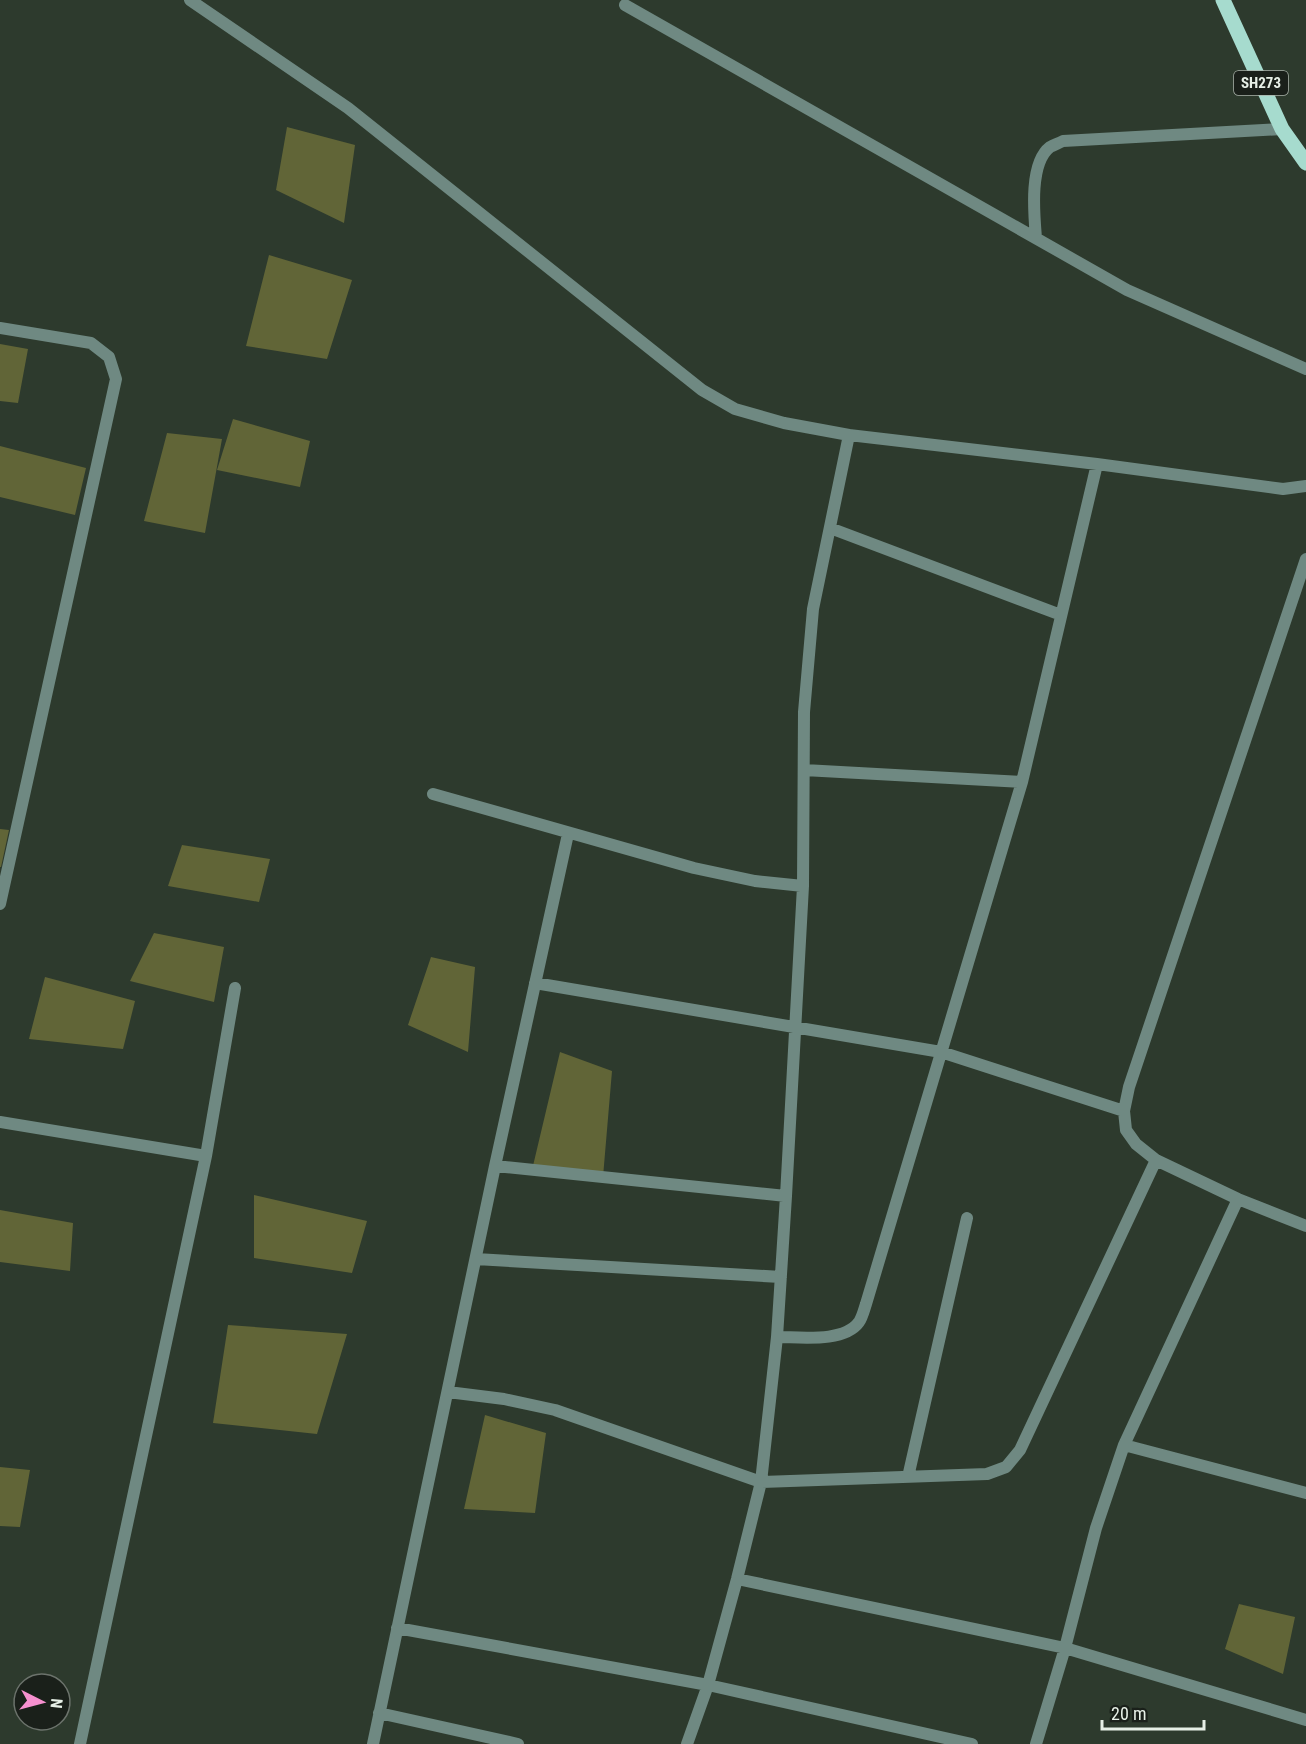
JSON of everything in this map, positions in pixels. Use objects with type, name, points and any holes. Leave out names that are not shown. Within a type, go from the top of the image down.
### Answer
[{"type":"main road","name":"SH273","points":[[1223,0],[1282,129],[1306,163]]},
{"type":"street","points":[[190,0],[348,108],[702,390],[735,409],[784,423],[849,435],[1097,464],[1283,489],[1306,486]]},
{"type":"street","points":[[625,5],[1127,290],[1306,369]]},
{"type":"street","points":[[1036,238],[1034,205],[1038,166],[1049,148],[1063,141],[1282,129]]},
{"type":"street","points":[[0,328],[91,343],[109,357],[116,379],[0,904]]},
{"type":"street","points":[[687,1744],[708,1685],[761,1482],[777,1337],[786,1196],[802,886],[804,712],[813,609],[849,435]]},
{"type":"street","points":[[777,1337],[835,1336],[848,1332],[859,1322],[1022,782],[1097,464]]},
{"type":"street","points":[[830,528],[1061,615]]},
{"type":"street","points":[[1306,559],[1129,1088],[1124,1111],[1126,1130],[1136,1144],[1156,1160],[1238,1199],[1306,1226]]},
{"type":"street","points":[[804,770],[1022,782]]},
{"type":"street","points":[[433,794],[694,868],[755,881],[802,886]]},
{"type":"street","points":[[373,1744],[495,1166],[568,834]]},
{"type":"street","points":[[535,983],[941,1052],[1124,1111]]},
{"type":"street","points":[[80,1744],[206,1156],[235,988]]},
{"type":"street","points":[[0,1122],[206,1156]]},
{"type":"street","points":[[448,1392],[504,1399],[555,1410],[761,1482],[987,1474],[1006,1467],[1020,1450],[1156,1160]]},
{"type":"street","points":[[495,1166],[786,1196]]},
{"type":"street","points":[[1036,1744],[1065,1648],[1096,1528],[1124,1444],[1238,1199]]},
{"type":"street","points":[[908,1477],[967,1218]]},
{"type":"street","points":[[476,1259],[781,1277]]},
{"type":"street","points":[[1124,1444],[1306,1493]]},
{"type":"street","points":[[737,1580],[1065,1648],[1306,1720]]},
{"type":"street","points":[[397,1628],[708,1685],[972,1744]]},
{"type":"street","points":[[379,1713],[518,1744]]},
{"type":"building","points":[[287,127],[355,145],[344,223],[276,190]]},
{"type":"building","points":[[269,255],[352,280],[327,359],[246,346]]},
{"type":"building","points":[[0,344],[28,349],[18,403],[0,401]]},
{"type":"building","points":[[233,419],[310,441],[300,487],[217,470]]},
{"type":"building","points":[[167,433],[222,439],[205,533],[144,521]]},
{"type":"building","points":[[0,446],[86,468],[75,515],[0,497]]},
{"type":"building","points":[[0,829],[9,830],[1,867],[0,867]]},
{"type":"building","points":[[182,845],[270,859],[259,902],[168,886]]},
{"type":"building","points":[[154,933],[224,947],[214,1002],[130,981]]},
{"type":"building","points":[[431,957],[475,967],[468,1052],[408,1025]]},
{"type":"building","points":[[45,977],[135,1001],[123,1049],[29,1039]]},
{"type":"building","points":[[560,1052],[612,1071],[603,1177],[532,1170]]},
{"type":"building","points":[[254,1195],[367,1221],[352,1273],[254,1258]]},
{"type":"building","points":[[0,1210],[73,1223],[70,1271],[0,1262]]},
{"type":"building","points":[[228,1325],[347,1334],[317,1434],[213,1423]]},
{"type":"building","points":[[485,1415],[546,1433],[535,1513],[464,1509]]},
{"type":"building","points":[[0,1467],[30,1470],[20,1527],[0,1526]]},
{"type":"building","points":[[1239,1604],[1295,1617],[1283,1674],[1225,1649]]}]
